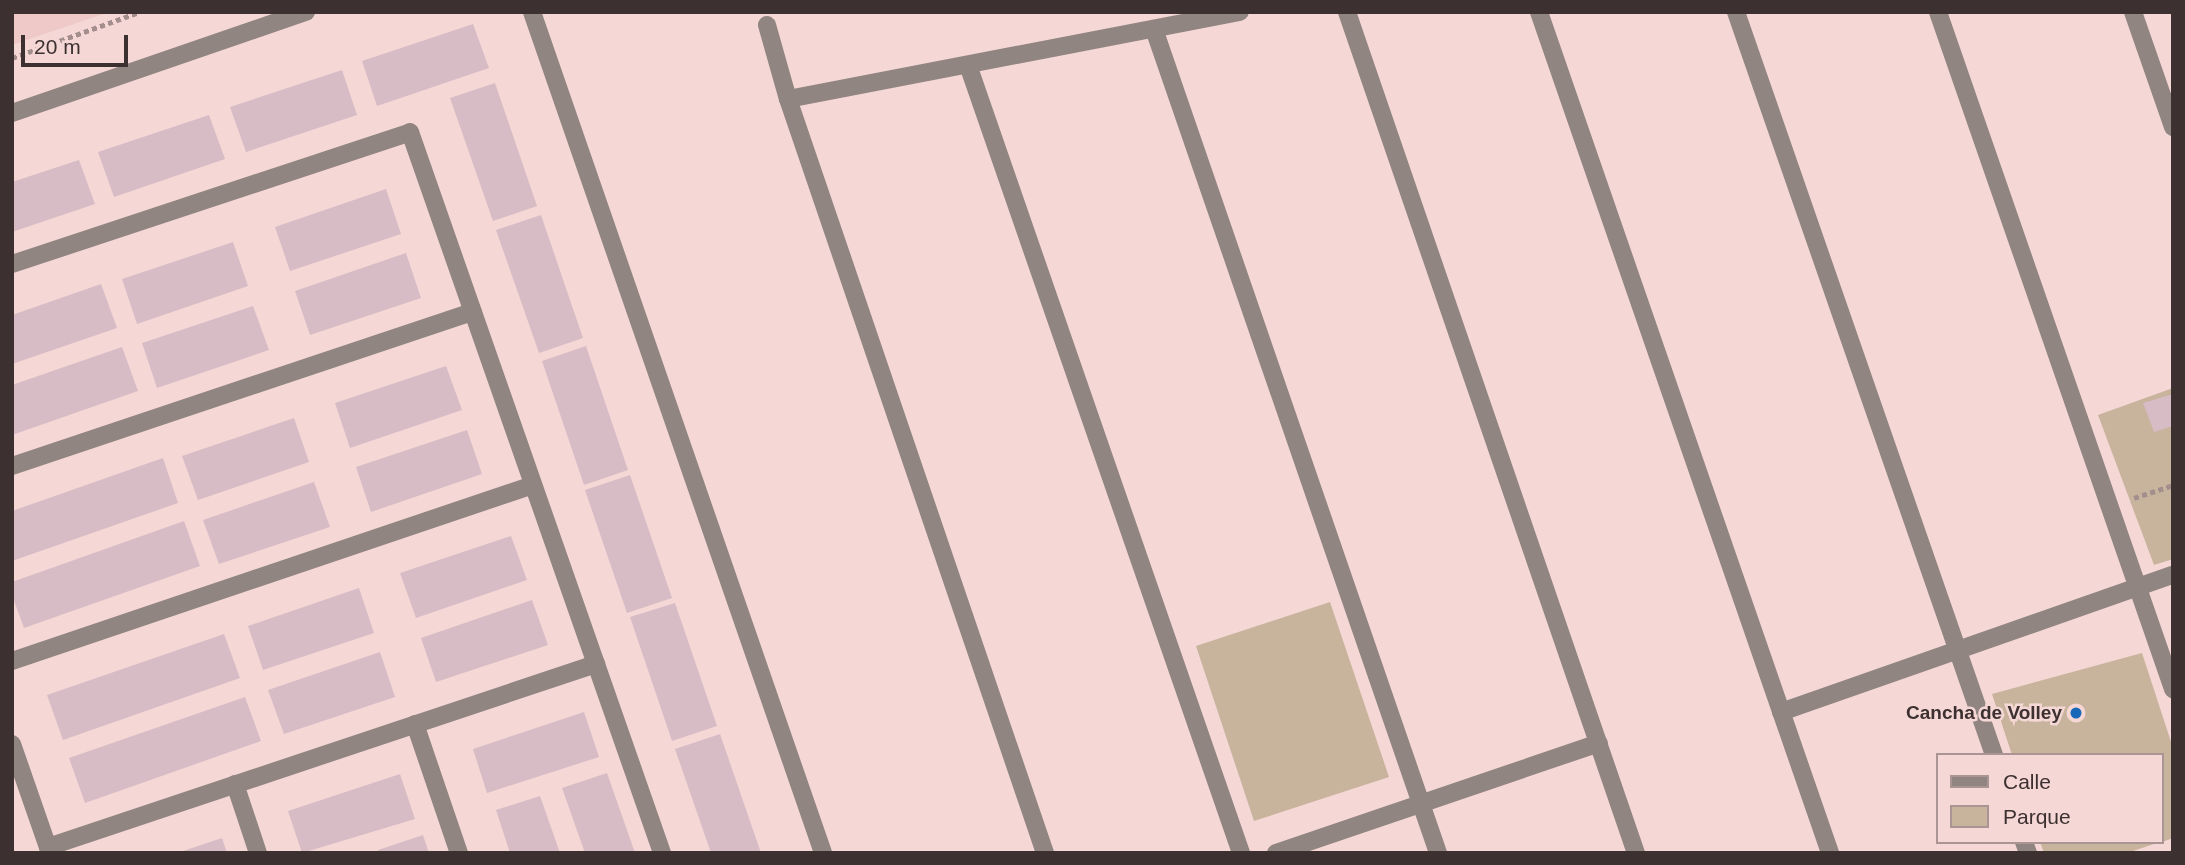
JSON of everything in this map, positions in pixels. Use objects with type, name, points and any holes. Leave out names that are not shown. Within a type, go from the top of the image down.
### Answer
[{"type":"street","points":[[12,113],[306,12]]},
{"type":"street","points":[[532,12],[823,853]]},
{"type":"street","points":[[788,99],[1240,12]]},
{"type":"street","points":[[1347,12],[1636,853]]},
{"type":"street","points":[[1539,12],[1830,853]]},
{"type":"street","points":[[1736,12],[1993,753]]},
{"type":"street","points":[[1938,12],[2173,689]]},
{"type":"street","points":[[2133,12],[2173,127]]},
{"type":"street","points":[[766,25],[788,99],[1045,853]]},
{"type":"street","points":[[1154,29],[1438,853]]},
{"type":"street","points":[[968,65],[1241,853]]},
{"type":"street","points":[[12,264],[410,132],[662,853]]},
{"type":"street","points":[[12,466],[473,312]]},
{"type":"street","points":[[12,661],[533,485]]},
{"type":"street","points":[[1781,712],[2173,575]]},
{"type":"street","points":[[12,744],[49,850],[235,784],[596,663]]},
{"type":"street","points":[[415,724],[459,853]]},
{"type":"street","points":[[1276,853],[1599,743]]},
{"type":"street","points":[[235,784],[258,853]]},
{"type":"path","points":[[12,58],[139,12]]},
{"type":"path","points":[[2130,500],[2173,485]]},
{"type":"shaded area","points":[[12,12],[109,12],[12,45]]},
{"type":"green space","points":[[2173,388],[2173,559],[2154,565],[2098,415]]},
{"type":"green space","points":[[1330,602],[1389,777],[1254,821],[1196,646]]},
{"type":"green space","points":[[2142,653],[2173,748],[2173,838],[2164,841],[2164,753],[2011,753],[1992,694]]},
{"type":"green space","points":[[2041,844],[2154,844],[2127,853],[2044,853]]},
{"type":"building","points":[[473,24],[489,68],[377,106],[362,61]]},
{"type":"building","points":[[342,70],[357,115],[246,152],[230,107]]},
{"type":"building","points":[[495,83],[537,206],[493,221],[450,98]]},
{"type":"building","points":[[209,115],[225,159],[114,197],[98,152]]},
{"type":"building","points":[[79,160],[95,204],[12,232],[12,182]]},
{"type":"building","points":[[386,189],[401,234],[290,271],[275,227]]},
{"type":"building","points":[[541,215],[583,338],[539,353],[496,230]]},
{"type":"building","points":[[233,242],[248,286],[137,324],[122,279]]},
{"type":"building","points":[[406,253],[421,298],[310,335],[295,291]]},
{"type":"building","points":[[101,284],[117,328],[12,364],[12,315]]},
{"type":"building","points":[[253,306],[269,350],[157,388],[142,343]]},
{"type":"building","points":[[586,346],[628,470],[584,485],[542,361]]},
{"type":"building","points":[[122,347],[138,391],[12,435],[12,385]]},
{"type":"building","points":[[446,366],[462,410],[350,448],[335,403]]},
{"type":"building","points":[[2173,394],[2173,426],[2154,432],[2143,403]]},
{"type":"building","points":[[294,418],[309,462],[198,500],[182,456]]},
{"type":"building","points":[[467,430],[482,474],[371,512],[356,467]]},
{"type":"building","points":[[163,458],[178,503],[12,561],[12,511]]},
{"type":"building","points":[[630,475],[672,598],[627,613],[585,490]]},
{"type":"building","points":[[314,482],[330,527],[219,564],[203,520]]},
{"type":"building","points":[[184,521],[200,566],[24,628],[12,595],[12,582]]},
{"type":"building","points":[[511,536],[527,580],[416,618],[400,573]]},
{"type":"building","points":[[359,588],[374,633],[263,670],[248,626]]},
{"type":"building","points":[[532,600],[548,645],[436,682],[421,638]]},
{"type":"building","points":[[675,603],[717,726],[672,741],[630,617]]},
{"type":"building","points":[[224,634],[240,678],[63,740],[47,695]]},
{"type":"building","points":[[380,652],[395,697],[284,734],[268,690]]},
{"type":"building","points":[[245,697],[261,741],[85,803],[69,758]]},
{"type":"building","points":[[584,712],[599,757],[487,793],[473,749]]},
{"type":"building","points":[[720,734],[761,853],[711,853],[675,749]]},
{"type":"building","points":[[607,773],[635,853],[585,853],[562,788]]},
{"type":"building","points":[[400,774],[415,819],[302,853],[288,811]]},
{"type":"building","points":[[540,796],[560,853],[510,853],[496,810]]},
{"type":"building","points":[[423,835],[429,853],[379,853],[378,850]]},
{"type":"building","points":[[222,838],[227,853],[180,853],[180,852]]},
{"type":"place","name":"Cancha de Volley","points":[[2076,713]]}]
